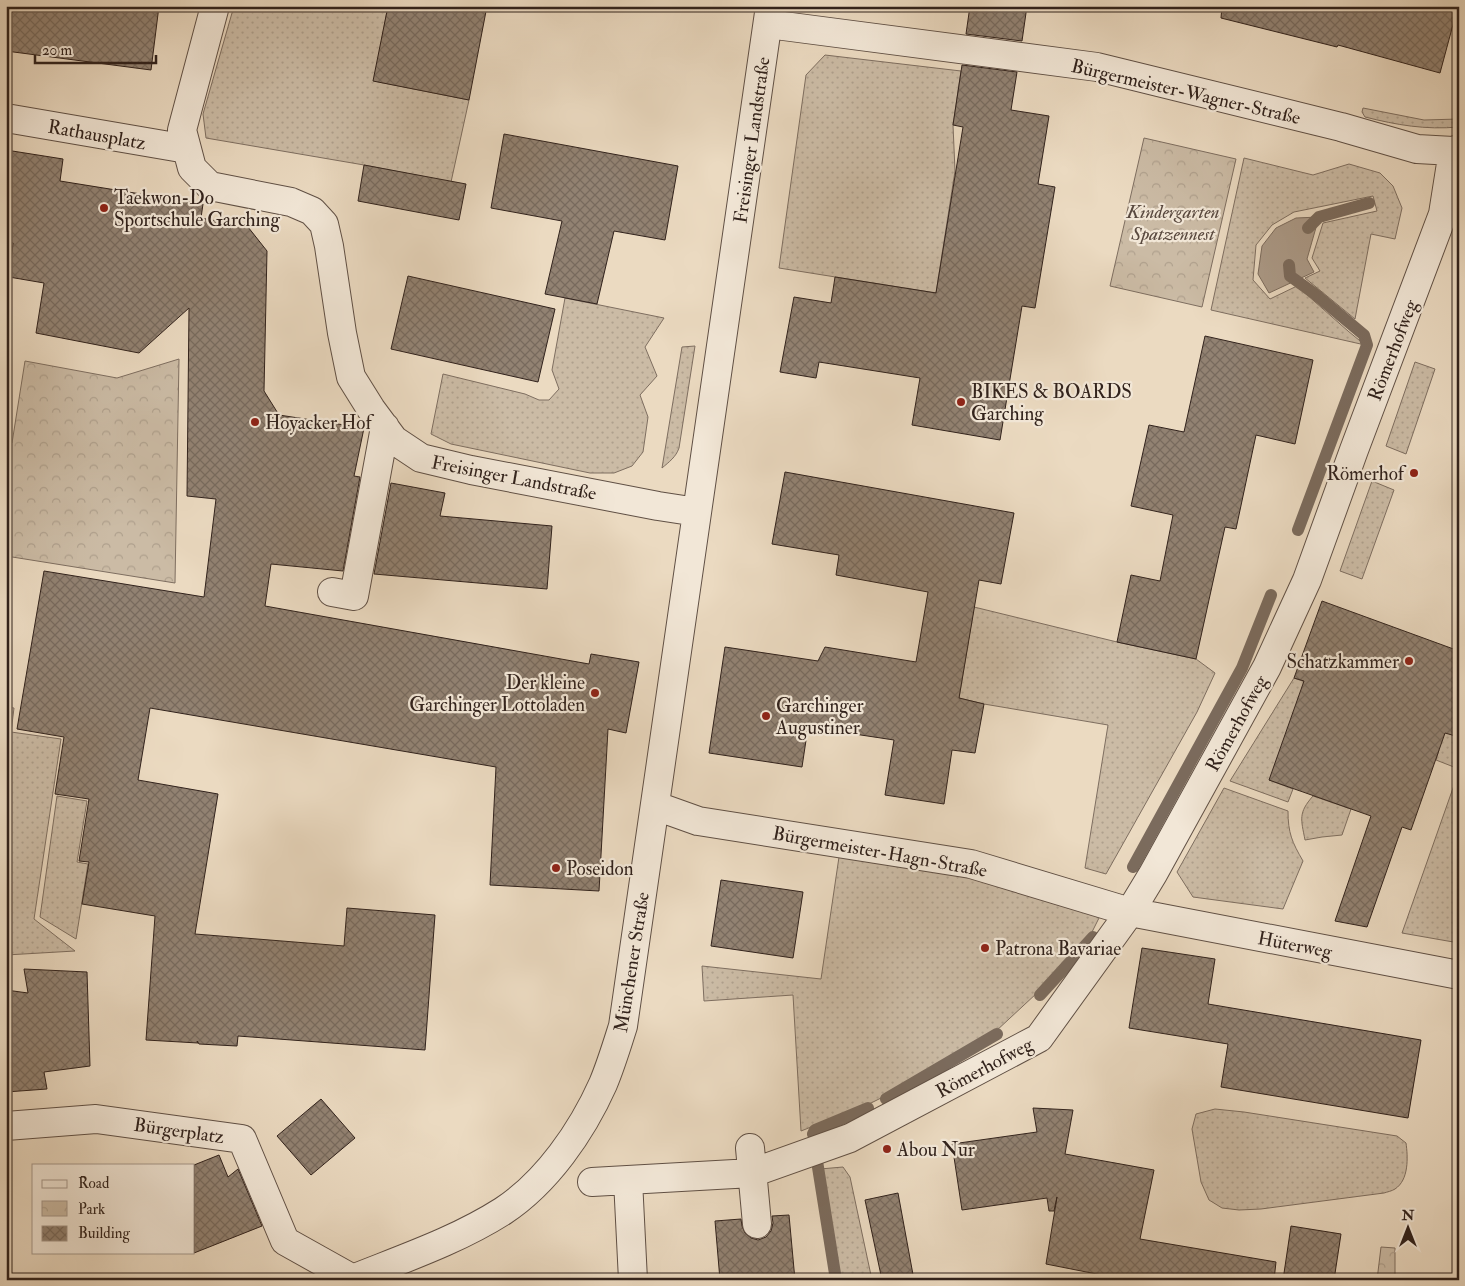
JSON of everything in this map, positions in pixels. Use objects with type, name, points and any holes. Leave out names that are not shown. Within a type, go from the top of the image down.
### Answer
[{"type":"street","points":[[184,140],[215,6]]},
{"type":"street","name":"Freisinger Landstraße","points":[[656,806],[769,15]]},
{"type":"street","name":"Bürgermeister-Wagner-Straße","points":[[769,15],[1097,67],[1340,127],[1417,149],[1456,150]]},
{"type":"street","name":"Rathausplatz","points":[[6,118],[184,140]]},
{"type":"street","name":"Freisinger Landstraße","points":[[184,140],[192,168],[210,186],[291,202],[312,211],[324,224],[351,377],[371,409],[394,440],[420,458],[471,470],[697,512]]},
{"type":"street","name":"Römerhofweg","points":[[592,1182],[628,1180],[824,1148],[850,1138],[884,1121],[1039,1038],[1130,912],[1153,874],[1267,667],[1307,580],[1443,214],[1456,150]]},
{"type":"street","points":[[332,592],[354,596],[385,428]]},
{"type":"street","name":"Bürgermeister-Hagn-Straße","points":[[656,806],[698,820],[971,864],[1130,912]]},
{"type":"street","name":"Münchener Straße","points":[[352,1279],[472,1229],[504,1210],[530,1189],[551,1167],[582,1126],[604,1083],[623,1026],[656,806]]},
{"type":"street","name":"Hüterweg","points":[[1130,912],[1459,975]]},
{"type":"street","name":"Bürgerplatz","points":[[6,1126],[96,1119],[242,1139],[285,1240],[352,1279]]},
{"type":"street","points":[[751,1161],[757,1224]]},
{"type":"street","points":[[628,1180],[633,1280]]},
{"type":"green space","points":[[234,6],[388,6],[374,81],[469,100],[451,182],[206,138],[203,114]]},
{"type":"green space","points":[[825,55],[961,71],[953,125],[955,171],[936,293],[779,268],[806,75]]},
{"type":"green space","points":[[1363,108],[1424,120],[1459,119],[1459,127],[1423,127],[1388,122],[1365,117],[1362,112]]},
{"type":"green space","name":"Kindergarten Spatzennest","points":[[1144,138],[1236,159],[1202,307],[1110,286]]},
{"type":"green space","points":[[1244,158],[1313,175],[1349,164],[1380,173],[1393,186],[1402,208],[1395,239],[1371,234],[1355,319],[1305,278],[1320,271],[1312,258],[1323,223],[1377,211],[1373,196],[1294,212],[1272,225],[1256,245],[1253,280],[1270,299],[1297,286],[1365,345],[1211,310]]},
{"type":"green space","points":[[565,298],[664,318],[645,347],[657,376],[640,395],[648,417],[643,452],[632,466],[614,473],[590,473],[451,444],[431,434],[443,374],[525,394],[539,400],[549,400],[559,389],[552,370]]},
{"type":"green space","points":[[695,346],[679,448],[674,457],[662,468],[682,347]]},
{"type":"green space","points":[[179,359],[175,583],[6,556],[6,447],[12,443],[25,361],[117,378]]},
{"type":"green space","points":[[1415,362],[1435,369],[1406,454],[1386,446]]},
{"type":"green space","points":[[1372,481],[1394,490],[1362,579],[1340,571]]},
{"type":"green space","points":[[974,607],[1196,659],[1215,673],[1197,712],[1106,874],[1085,868],[1108,725],[959,698]]},
{"type":"green space","points":[[1294,678],[1459,737],[1459,769],[1436,760],[1439,750],[1269,780],[1293,789],[1288,802],[1230,781]]},
{"type":"green space","points":[[6,707],[14,708],[11,732],[61,739],[34,919],[75,951],[6,955]]},
{"type":"green space","points":[[1459,771],[1459,943],[1402,933]]},
{"type":"green space","points":[[1224,788],[1288,811],[1291,837],[1303,861],[1283,909],[1193,897],[1177,872]]},
{"type":"green space","points":[[57,796],[87,801],[77,862],[88,864],[76,939],[40,917]]},
{"type":"green space","points":[[1313,796],[1351,809],[1342,835],[1305,840],[1302,816],[1305,807]]},
{"type":"green space","points":[[839,857],[978,879],[1100,916],[1091,934],[1037,993],[995,1032],[885,1096],[801,1131],[793,995],[704,1001],[702,966],[821,979]]},
{"type":"green space","points":[[1215,1109],[1397,1136],[1406,1143],[1407,1161],[1403,1180],[1394,1190],[1384,1193],[1261,1209],[1239,1210],[1222,1208],[1209,1200],[1201,1182],[1192,1129],[1196,1114]]},
{"type":"green space","points":[[843,1167],[850,1177],[872,1280],[839,1280],[820,1169]]},
{"type":"green space","points":[[1381,1247],[1395,1248],[1395,1280],[1377,1280]]},
{"type":"shaded area","points":[[1319,217],[1307,259],[1314,272],[1269,293],[1258,274],[1262,246],[1276,228],[1296,218]]},
{"type":"building","points":[[6,6],[159,6],[151,70],[6,51]]},
{"type":"building","points":[[388,6],[487,6],[469,100],[373,81]]},
{"type":"building","points":[[970,6],[1027,6],[1022,41],[966,34]]},
{"type":"building","points":[[1222,6],[1458,6],[1440,73],[1338,45],[1337,47],[1221,18]]},
{"type":"building","points":[[962,65],[1017,72],[1011,110],[1049,116],[1038,184],[1055,187],[1035,308],[1022,306],[1000,440],[912,425],[920,378],[819,362],[816,378],[780,372],[794,297],[831,303],[835,277],[936,293],[963,127],[953,125]]},
{"type":"building","points":[[504,134],[678,166],[665,240],[614,231],[597,304],[545,294],[562,221],[491,208]]},
{"type":"building","points":[[6,150],[63,159],[60,181],[203,204],[201,218],[248,227],[267,251],[264,391],[279,415],[364,428],[354,476],[360,477],[343,571],[271,564],[265,606],[589,664],[591,654],[639,662],[626,733],[608,729],[599,891],[490,885],[496,767],[150,708],[138,780],[218,794],[195,934],[344,946],[347,908],[435,915],[425,1050],[238,1036],[237,1046],[199,1044],[197,1041],[198,1043],[146,1040],[155,916],[82,904],[89,862],[79,861],[89,799],[55,794],[64,737],[17,729],[44,571],[204,597],[216,499],[187,496],[189,308],[139,353],[36,333],[44,283],[9,277],[13,243],[6,242]]},
{"type":"building","points":[[364,165],[466,184],[459,220],[358,201]]},
{"type":"building","points":[[408,276],[555,309],[538,382],[391,349]]},
{"type":"building","points":[[1205,336],[1313,360],[1295,444],[1256,435],[1236,529],[1225,527],[1196,659],[1117,642],[1131,575],[1160,581],[1173,515],[1131,506],[1149,425],[1184,432]]},
{"type":"building","points":[[785,472],[1014,513],[1001,584],[979,580],[959,698],[984,704],[975,753],[952,750],[944,804],[885,795],[894,740],[808,727],[802,767],[709,753],[725,647],[818,661],[825,647],[916,662],[928,592],[836,575],[839,555],[772,544]]},
{"type":"building","points":[[391,483],[445,493],[440,516],[552,526],[547,589],[374,574]]},
{"type":"building","points":[[1322,601],[1459,651],[1459,737],[1445,733],[1411,830],[1402,827],[1367,927],[1335,921],[1371,816],[1269,780],[1304,681],[1294,678]]},
{"type":"building","points":[[721,880],[803,892],[793,958],[711,946]]},
{"type":"building","points":[[1142,948],[1215,959],[1208,1004],[1421,1040],[1408,1118],[1221,1087],[1228,1044],[1129,1028]]},
{"type":"building","points":[[24,969],[87,972],[90,1066],[44,1072],[47,1089],[6,1092],[6,990],[28,993]]},
{"type":"building","points":[[321,1099],[355,1138],[311,1175],[277,1136]]},
{"type":"building","points":[[1033,1108],[1073,1110],[1065,1154],[1154,1170],[1140,1239],[1276,1262],[1274,1280],[1127,1280],[1046,1264],[1057,1197],[1054,1211],[1049,1211],[1047,1198],[962,1210],[952,1144],[1037,1132]]},
{"type":"building","points":[[219,1155],[228,1177],[238,1169],[262,1226],[195,1253],[195,1165]]},
{"type":"building","points":[[898,1193],[914,1280],[882,1280],[865,1200]]},
{"type":"building","points":[[789,1215],[795,1280],[720,1280],[715,1221],[741,1219],[745,1233],[751,1238],[758,1240],[766,1237],[771,1231],[772,1216]]},
{"type":"building","points":[[1291,1226],[1341,1234],[1334,1280],[1283,1280]]},
{"type":"waterway","points":[[1308,228],[1319,217],[1369,203]]},
{"type":"waterway","points":[[1289,265],[1290,276],[1315,294],[1364,335],[1367,345],[1298,530]]},
{"type":"waterway","points":[[1133,867],[1242,668],[1271,595]]},
{"type":"waterway","points":[[1040,995],[1093,937]]},
{"type":"waterway","points":[[886,1099],[997,1034]]},
{"type":"waterway","points":[[813,1134],[815,1130],[868,1108]]},
{"type":"waterway","points":[[817,1161],[836,1280]]},
{"type":"place","name":"Taekwon-Do Sportschule Garching","points":[[104,208]]},
{"type":"place","name":"BIKES & BOARDS Garching","points":[[961,402]]},
{"type":"place","name":"Hoyacker Hof","points":[[255,422]]},
{"type":"place","name":"Römerhof","points":[[1414,473]]},
{"type":"place","name":"Schatzkammer","points":[[1409,661]]},
{"type":"place","name":"Der kleine Garchinger Lottoladen","points":[[595,693]]},
{"type":"place","name":"Garchinger Augustiner","points":[[766,716]]},
{"type":"place","name":"Poseidon","points":[[556,868]]},
{"type":"place","name":"Patrona Bavariae","points":[[985,948]]},
{"type":"place","name":"Abou Nur","points":[[887,1149]]}]
